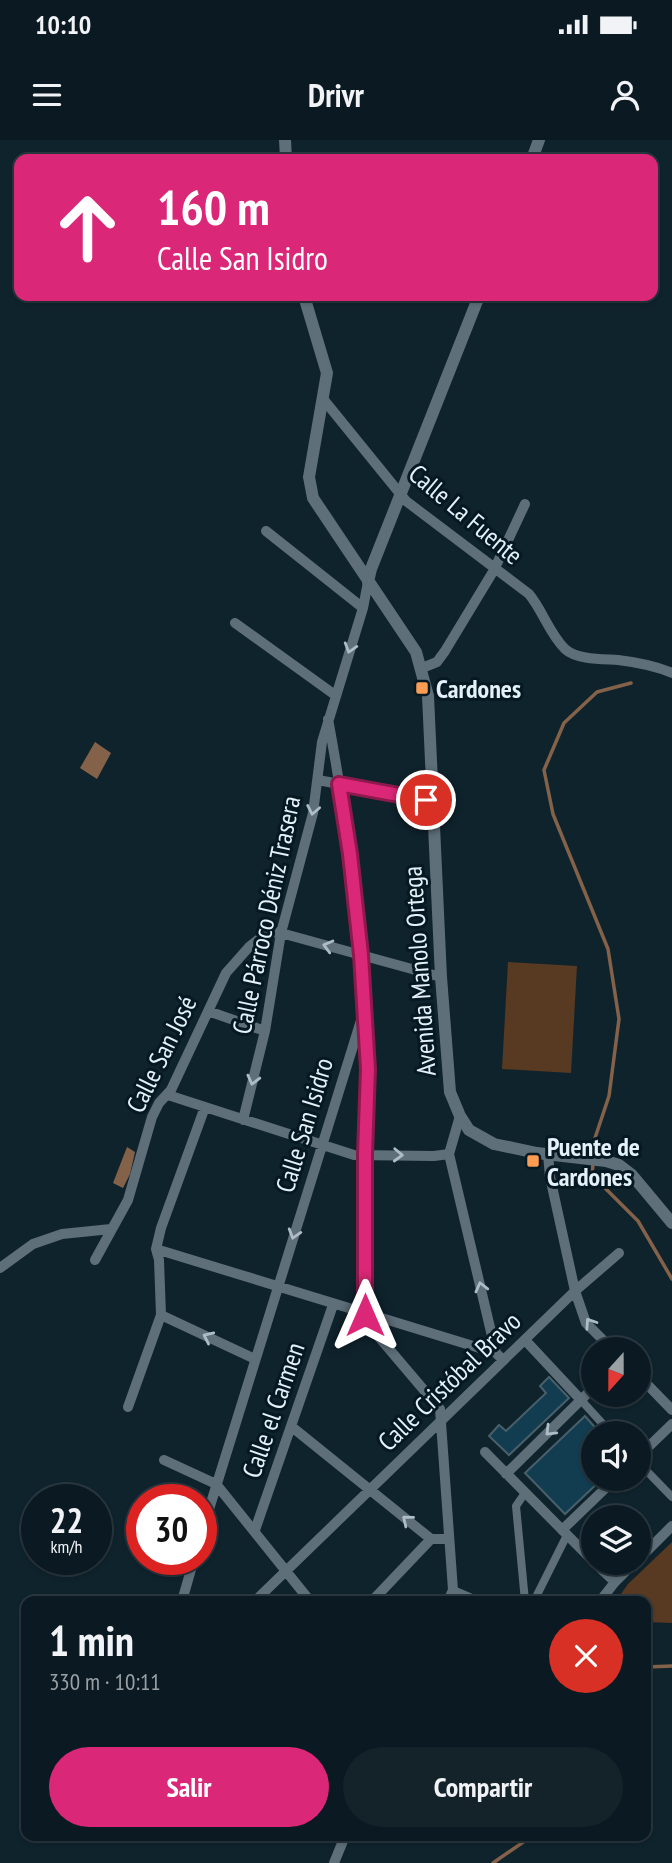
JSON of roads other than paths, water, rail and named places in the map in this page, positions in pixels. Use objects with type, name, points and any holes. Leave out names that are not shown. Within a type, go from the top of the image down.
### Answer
[{"type":"street","name":"Avenida Manolo Ortega","points":[[305,301],[327,373],[309,477],[313,498],[416,652],[428,695],[441,977],[450,1092],[469,1130],[494,1144],[619,1165],[632,1174],[672,1223]]},
{"type":"street","points":[[368,583],[400,493],[477,301]]},
{"type":"street","name":"Calle La Fuente","points":[[324,400],[406,501],[529,594],[538,605],[549,628],[568,652],[597,659],[621,660],[672,673]]},
{"type":"street","points":[[422,668],[437,662],[494,570],[525,504]]},
{"type":"street","points":[[267,531],[363,608]]},
{"type":"street","points":[[350,555],[368,554],[380,547]]},
{"type":"street","name":"Calle Párroco Déniz Trasera","points":[[243,1120],[265,1031],[281,933],[313,813],[322,742],[363,608],[368,583]]},
{"type":"street","points":[[235,623],[335,695]]},
{"type":"street","name":"Calle San Isidro","points":[[216,1484],[363,1014],[361,955],[350,854],[328,719]]},
{"type":"street","points":[[318,780],[433,802]]},
{"type":"street","name":"Calle San José","points":[[95,1260],[128,1200],[152,1117],[159,1103],[168,1095],[226,974],[249,947],[268,932],[281,933]]},
{"type":"street","points":[[281,933],[441,977]]},
{"type":"street","points":[[208,1011],[265,1031]]},
{"type":"street","points":[[363,1014],[368,1069],[365,1315],[367,1323],[440,1409],[453,1590],[450,1596]]},
{"type":"street","points":[[168,1095],[354,1156],[449,1154]]},
{"type":"street","points":[[128,1407],[160,1315],[159,1260],[156,1249],[161,1228],[205,1107]]},
{"type":"street","points":[[460,1116],[449,1154],[500,1357]]},
{"type":"street","points":[[548,1154],[550,1178],[575,1291],[586,1323],[600,1337]]},
{"type":"street","points":[[0,1268],[33,1244],[62,1234],[111,1229]]},
{"type":"street","points":[[156,1249],[500,1357]]},
{"type":"street","name":"Calle Cristóbal Bravo","points":[[261,1596],[441,1422],[500,1357],[525,1340],[619,1253]]},
{"type":"street","name":"Calle el Carmen","points":[[255,1530],[333,1305]]},
{"type":"street","points":[[160,1315],[255,1359]]},
{"type":"street","points":[[506,1474],[581,1400],[525,1340]]},
{"type":"street","points":[[651,1388],[672,1410]]},
{"type":"street","points":[[587,1407],[600,1421]]},
{"type":"street","points":[[651,1444],[672,1424]]},
{"type":"street","points":[[292,1427],[431,1539],[449,1539]]},
{"type":"street","points":[[485,1452],[581,1549]]},
{"type":"street","points":[[164,1460],[216,1484]]},
{"type":"street","points":[[651,1475],[672,1497]]},
{"type":"street","points":[[217,1485],[306,1596]]},
{"type":"street","points":[[536,1596],[564,1532],[603,1491]]},
{"type":"street","points":[[525,1493],[516,1506],[525,1596]]},
{"type":"street","points":[[651,1547],[672,1526]]},
{"type":"street","points":[[377,1596],[431,1539]]},
{"type":"street","points":[[183,1596],[189,1575]]},
{"type":"street","points":[[608,1575],[615,1582]]},
{"type":"street","points":[[604,1596],[622,1575]]},
{"type":"street","points":[[453,1590],[468,1596]]},
{"type":"street","points":[[334,1863],[343,1841]]},
{"type":"waterway","points":[[594,1156],[595,1138],[609,1096],[619,1019],[608,949],[553,814],[544,770],[564,723],[597,692],[631,683]]},
{"type":"waterway","points":[[593,1164],[592,1175],[638,1221],[672,1279]]},
{"type":"waterway","points":[[651,1667],[672,1666]]},
{"type":"waterway","points":[[493,1863],[525,1841]]},
{"type":"place","name":"Cardones","points":[[422,688]]},
{"type":"place","name":"Puente de Cardones","points":[[533,1161]]}]
